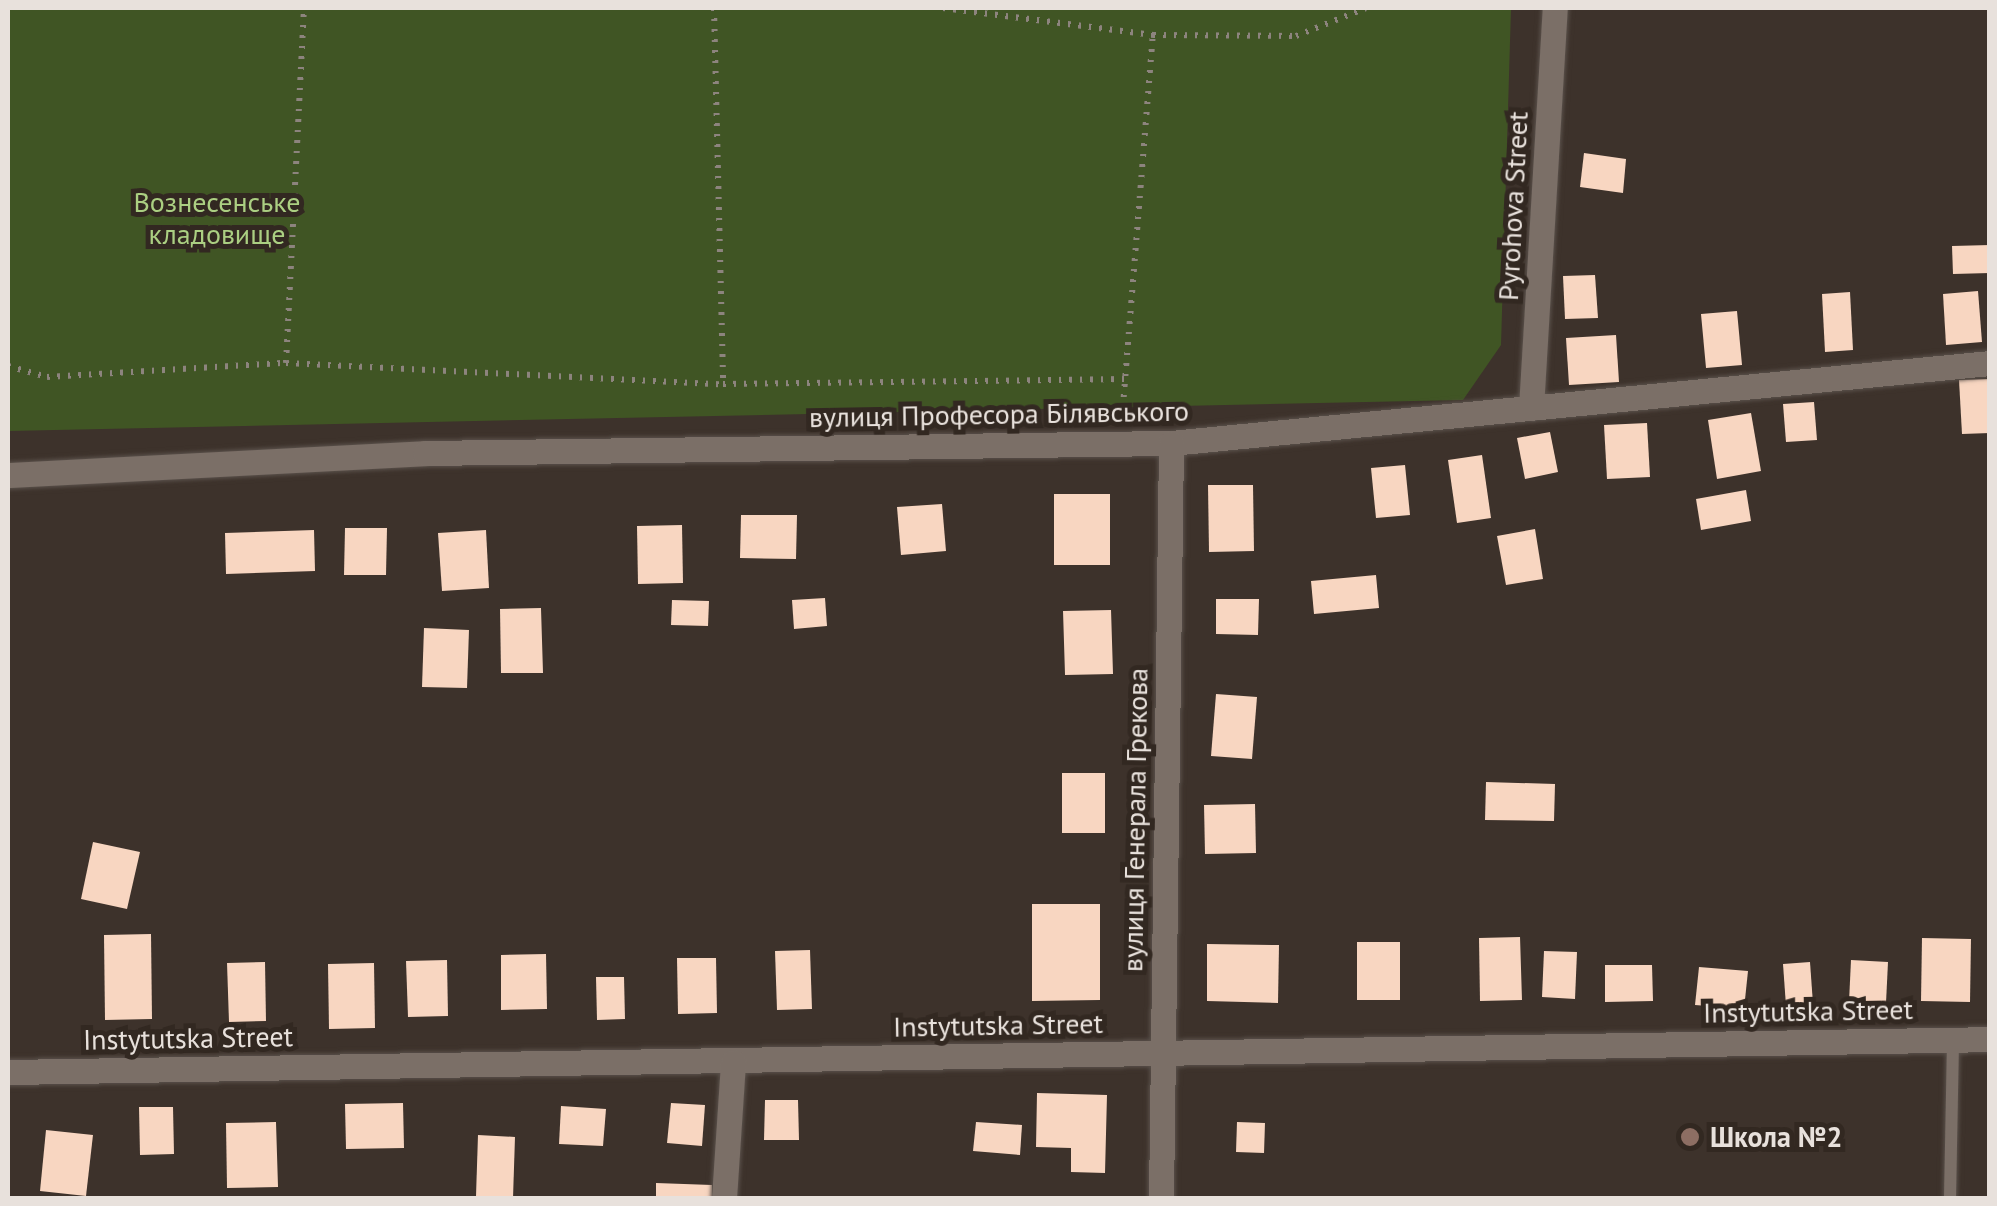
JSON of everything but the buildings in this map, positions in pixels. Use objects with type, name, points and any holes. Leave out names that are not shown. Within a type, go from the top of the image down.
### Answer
[{"type":"street","name":"Pyrohova Street","points":[[1531,408],[1555,8]]},
{"type":"street","name":"вулиця Професора Білявського","points":[[8,475],[425,454],[1170,442],[1990,363]]},
{"type":"street","name":"вулиця Генерала Грекова","points":[[1161,1198],[1170,442]]},
{"type":"street","name":"Instytutska Street","points":[[8,1072],[1990,1039]]},
{"type":"street","points":[[724,1198],[733,1062]]},
{"type":"lane","points":[[1950,1198],[1952,1039]]},
{"type":"path","points":[[286,363],[304,8]]},
{"type":"path","points":[[714,8],[723,384]]},
{"type":"path","points":[[943,8],[1153,35],[1296,36],[1366,8]]},
{"type":"path","points":[[1120,444],[1153,35]]},
{"type":"path","points":[[8,366],[47,377],[286,363],[723,384],[1125,379]]},
{"type":"green space","name":"Вознесенське кладовище","points":[[8,8],[1511,8],[1501,345],[1463,400],[8,431]]},
{"type":"place","name":"Школа №2","points":[[1690,1137]]}]
